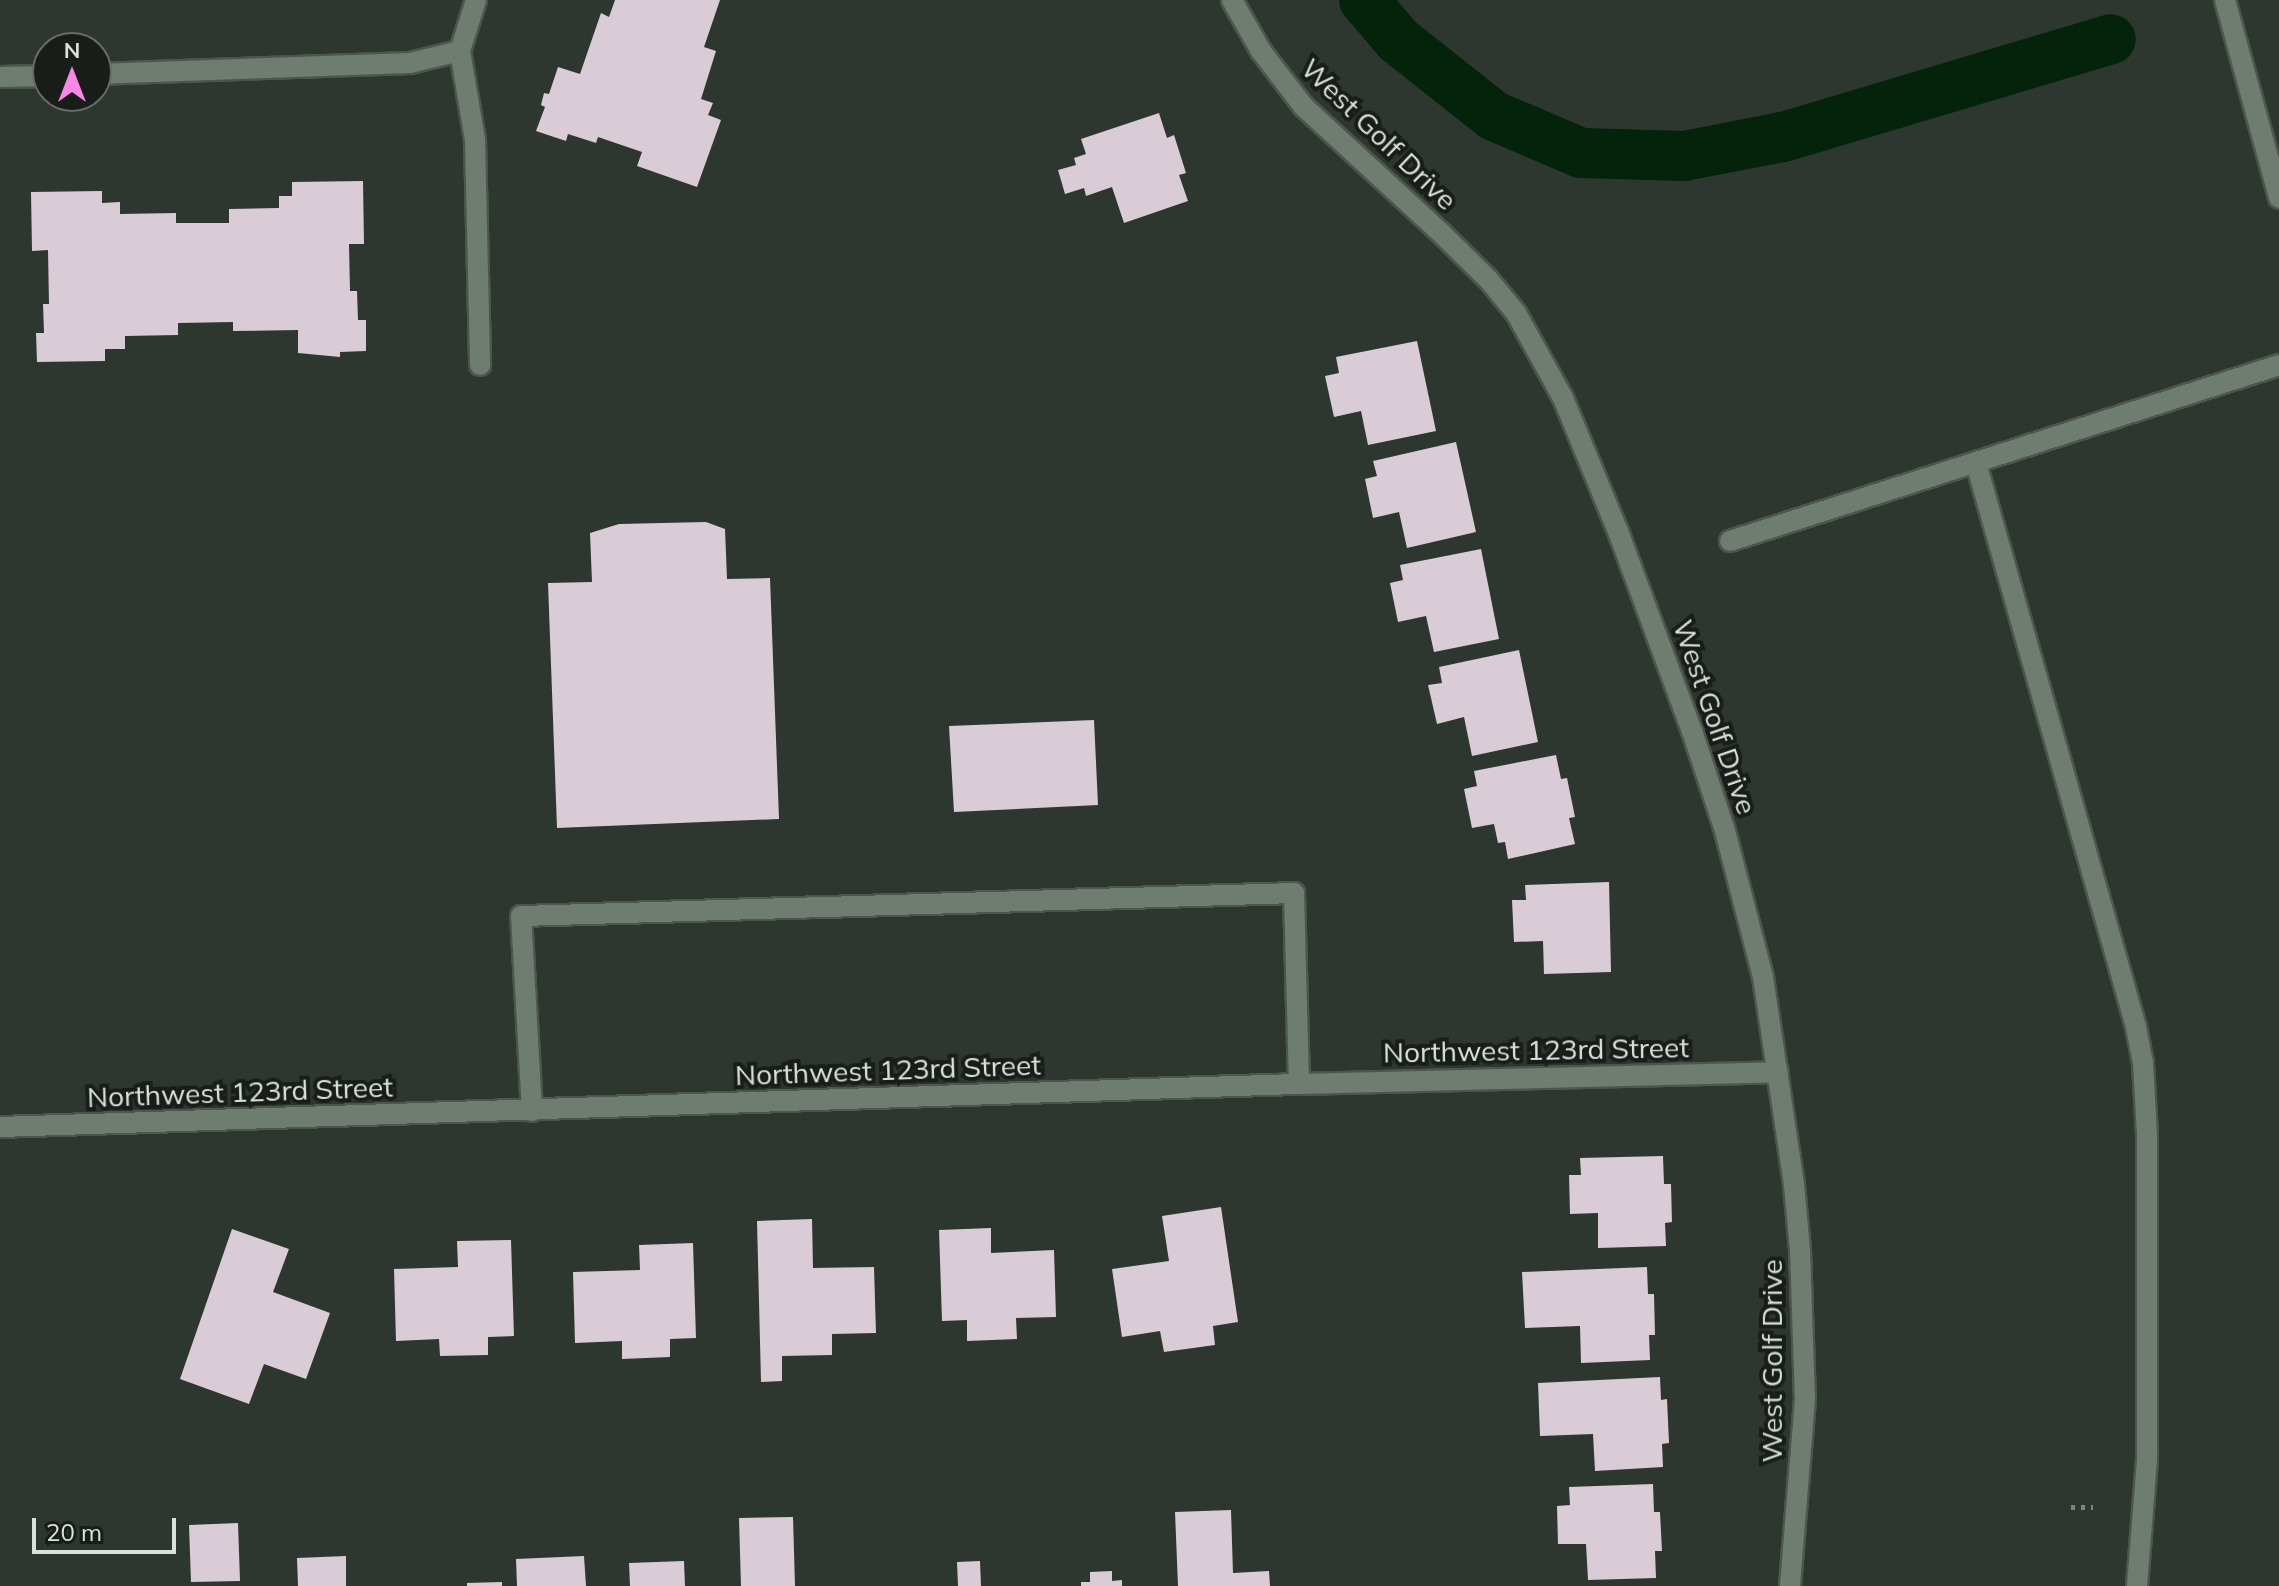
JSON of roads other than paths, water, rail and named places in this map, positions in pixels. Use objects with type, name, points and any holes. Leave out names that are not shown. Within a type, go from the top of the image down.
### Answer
[{"type":"street","points":[[476,0],[460,51],[475,140],[480,365]]},
{"type":"street","name":"West Golf Drive","points":[[1232,0],[1261,51],[1304,107],[1488,279],[1516,313],[1546,362],[1657,631],[1725,831],[1763,977],[1778,1072],[1796,1211],[1804,1336],[1802,1453],[1790,1586]]},
{"type":"street","points":[[2225,0],[2279,198]]},
{"type":"street","points":[[112,73],[410,63],[460,51]]},
{"type":"street","points":[[0,77],[32,76]]},
{"type":"street","points":[[1730,541],[2279,365]]},
{"type":"street","points":[[1976,463],[2136,1027],[2143,1063],[2147,1135],[2147,1459],[2137,1586]]},
{"type":"street","points":[[532,1111],[521,916],[1294,893],[1299,1084]]},
{"type":"street","name":"Northwest 123rd Street","points":[[0,1127],[1299,1084],[1778,1072]]},
{"type":"waterway","points":[[1364,0],[1398,40],[1494,116],[1581,153],[1684,156],[1783,137],[2111,39]]}]
